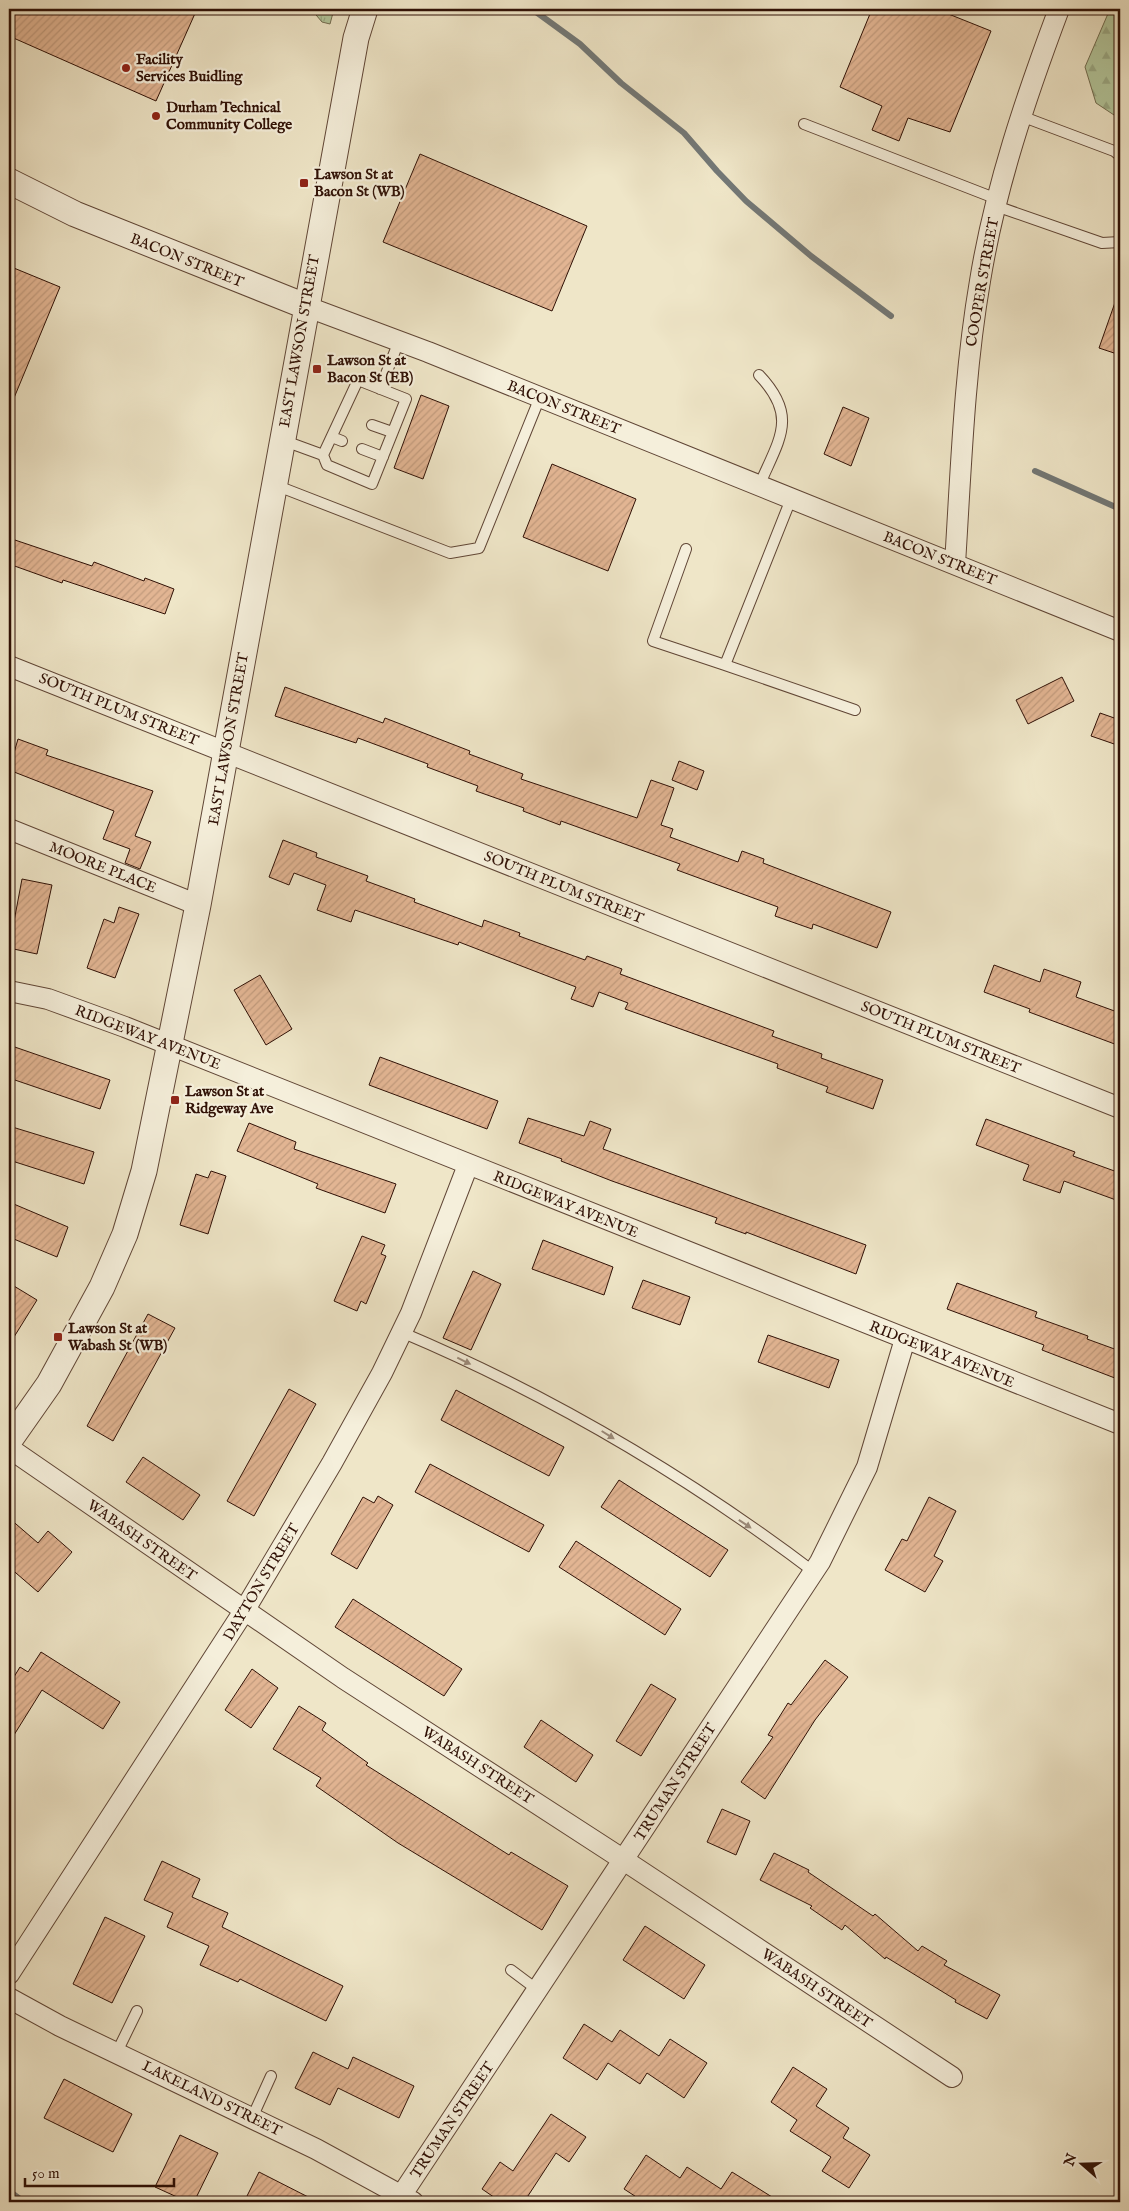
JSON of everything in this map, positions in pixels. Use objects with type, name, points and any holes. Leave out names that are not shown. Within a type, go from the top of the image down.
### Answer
[{"type":"street","name":"EAST LAWSON STREET","points":[[9,1441],[49,1384],[78,1335],[124,1234],[144,1170],[198,905],[305,306],[356,38],[365,9]]},
{"type":"street","name":"COOPER STREET","points":[[955,564],[969,360],[980,280],[997,202],[1021,116],[1059,9]]},
{"type":"street","name":"BACON STREET","points":[[9,181],[75,214],[540,397],[1120,631]]},
{"type":"street","name":"SOUTH PLUM STREET","points":[[9,666],[1120,1108]]},
{"type":"street","name":"MOORE PLACE","points":[[9,829],[198,905]]},
{"type":"street","name":"RIDGEWAY AVENUE","points":[[9,991],[48,999],[170,1045],[905,1340],[1120,1424]]},
{"type":"street","name":"DAYTON STREET","points":[[9,1974],[244,1612],[332,1463],[402,1332],[468,1165]]},
{"type":"street","name":"TRUMAN STREET","points":[[404,2200],[623,1860],[814,1572],[839,1529],[868,1468],[905,1340]]},
{"type":"street","name":"WABASH STREET","points":[[9,1448],[244,1612],[952,2077]]},
{"type":"street","name":"LAKELAND STREET","points":[[9,1998],[52,2022],[252,2118],[404,2200]]},
{"type":"lane","points":[[1021,116],[1114,151],[1120,156]]},
{"type":"lane","points":[[804,124],[1102,243],[1120,242]]},
{"type":"lane","points":[[380,389],[398,341]]},
{"type":"lane","points":[[759,375],[774,390],[784,414],[780,438],[760,486]]},
{"type":"lane","points":[[281,439],[323,456],[327,465],[372,484],[406,399],[358,380],[337,439],[323,456]]},
{"type":"lane","points":[[273,484],[450,552],[479,548],[540,397]]},
{"type":"lane","points":[[372,425],[392,432]]},
{"type":"lane","points":[[362,448],[383,457]]},
{"type":"lane","points":[[725,665],[791,499]]},
{"type":"lane","points":[[686,549],[653,641],[854,710]]},
{"type":"lane","points":[[402,1332],[581,1419],[691,1487],[814,1572]]},
{"type":"lane","points":[[511,1970],[539,1991]]},
{"type":"lane","points":[[116,2052],[137,2011]]},
{"type":"lane","points":[[252,2118],[271,2076]]},
{"type":"green space","points":[[311,9],[334,9],[330,24],[322,22]]},
{"type":"green space","points":[[1110,9],[1120,9],[1120,113],[1117,117],[1096,103],[1085,67]]},
{"type":"building","name":"Facility Services Buidling","points":[[9,9],[197,9],[156,101],[9,36]]},
{"type":"building","points":[[872,9],[936,9],[991,31],[950,132],[908,118],[899,141],[872,130],[882,106],[840,87]]},
{"type":"building","points":[[420,154],[587,226],[552,311],[383,242]]},
{"type":"building","points":[[9,266],[60,287],[9,410]]},
{"type":"building","points":[[1118,294],[1120,294],[1120,355],[1099,348]]},
{"type":"building","points":[[421,395],[449,406],[423,479],[394,468]]},
{"type":"building","points":[[843,407],[869,418],[851,466],[824,454]]},
{"type":"building","points":[[552,464],[636,499],[608,571],[523,537]]},
{"type":"building","points":[[9,538],[92,566],[94,562],[144,581],[145,578],[174,589],[165,614],[63,580],[62,583],[9,564]]},
{"type":"building","points":[[1062,677],[1074,701],[1028,724],[1016,700]]},
{"type":"building","points":[[285,687],[383,723],[385,718],[470,751],[469,754],[523,774],[521,779],[637,818],[651,780],[674,788],[661,825],[673,829],[670,837],[738,862],[742,851],[764,859],[763,863],[891,912],[877,948],[813,924],[812,929],[775,916],[778,907],[677,870],[680,864],[561,821],[560,825],[523,811],[524,808],[476,791],[478,786],[427,767],[428,764],[358,738],[356,743],[275,716]]},
{"type":"building","points":[[1100,713],[1120,720],[1120,746],[1091,736]]},
{"type":"building","points":[[18,739],[48,750],[46,755],[153,791],[135,836],[151,842],[140,869],[125,863],[130,849],[103,839],[114,811],[9,770]]},
{"type":"building","points":[[679,761],[704,771],[697,790],[672,780]]},
{"type":"building","points":[[283,840],[317,853],[316,857],[368,876],[366,881],[415,899],[414,902],[482,927],[484,920],[520,933],[519,936],[585,960],[587,956],[622,969],[620,974],[774,1031],[772,1036],[822,1054],[821,1058],[883,1080],[873,1109],[826,1092],[828,1087],[777,1068],[778,1064],[625,1009],[628,1003],[599,992],[593,1007],[571,999],[576,987],[459,942],[458,945],[355,910],[351,922],[317,910],[326,885],[294,873],[289,885],[269,877]]},
{"type":"building","points":[[22,879],[52,885],[37,954],[9,948]]},
{"type":"building","points":[[119,907],[139,914],[115,978],[87,968],[104,919],[114,923]]},
{"type":"building","points":[[994,965],[1040,982],[1044,969],[1081,982],[1076,997],[1120,1013],[1120,1046],[1029,1012],[1030,1009],[984,992]]},
{"type":"building","points":[[260,975],[292,1029],[266,1045],[234,990]]},
{"type":"building","points":[[9,1045],[110,1080],[100,1109],[9,1078]]},
{"type":"building","points":[[380,1057],[498,1101],[487,1129],[369,1085]]},
{"type":"building","points":[[528,1118],[584,1136],[590,1121],[611,1129],[603,1149],[866,1245],[856,1274],[746,1232],[746,1234],[715,1223],[717,1218],[612,1181],[519,1143]]},
{"type":"building","points":[[986,1119],[1075,1152],[1073,1156],[1120,1173],[1120,1190],[1116,1200],[1064,1181],[1060,1193],[1023,1180],[1029,1165],[976,1145]]},
{"type":"building","points":[[249,1123],[296,1142],[294,1149],[396,1184],[385,1213],[316,1188],[318,1184],[237,1151]]},
{"type":"building","points":[[9,1126],[94,1152],[84,1184],[9,1160]]},
{"type":"building","points":[[211,1171],[226,1176],[208,1234],[180,1225],[196,1174],[208,1178]]},
{"type":"building","points":[[9,1202],[68,1227],[57,1257],[9,1237]]},
{"type":"building","points":[[362,1236],[385,1245],[381,1254],[386,1256],[366,1304],[361,1301],[357,1311],[334,1301]]},
{"type":"building","points":[[543,1240],[613,1267],[604,1295],[532,1269]]},
{"type":"building","points":[[473,1271],[501,1284],[471,1350],[443,1338]]},
{"type":"building","points":[[643,1280],[690,1297],[680,1325],[632,1308]]},
{"type":"building","points":[[9,1283],[37,1300],[9,1345]]},
{"type":"building","points":[[957,1283],[1037,1312],[1035,1317],[1088,1336],[1087,1339],[1120,1351],[1120,1380],[1042,1350],[1044,1345],[947,1309]]},
{"type":"building","points":[[148,1314],[175,1328],[113,1441],[87,1426]]},
{"type":"building","points":[[768,1335],[839,1360],[829,1388],[758,1362]]},
{"type":"building","points":[[289,1389],[316,1404],[254,1516],[227,1501]]},
{"type":"building","points":[[456,1390],[564,1447],[549,1476],[441,1420]]},
{"type":"building","points":[[143,1457],[200,1495],[183,1520],[126,1482]]},
{"type":"building","points":[[430,1464],[544,1525],[529,1552],[415,1492]]},
{"type":"building","points":[[619,1480],[728,1550],[710,1577],[601,1507]]},
{"type":"building","points":[[378,1496],[393,1505],[357,1569],[331,1554],[363,1497],[374,1503]]},
{"type":"building","points":[[929,1497],[956,1511],[934,1556],[943,1561],[925,1592],[885,1570],[902,1539],[907,1541]]},
{"type":"building","points":[[9,1518],[38,1543],[48,1531],[72,1552],[38,1592],[9,1567]]},
{"type":"building","points":[[576,1541],[681,1609],[665,1635],[559,1567]]},
{"type":"building","points":[[353,1599],[462,1669],[444,1696],[335,1627]]},
{"type":"building","points":[[41,1652],[120,1702],[103,1729],[42,1690],[9,1743],[9,1685],[20,1667],[28,1672]]},
{"type":"building","points":[[825,1660],[848,1677],[815,1720],[765,1799],[741,1782],[773,1737],[768,1735],[788,1703],[791,1705]]},
{"type":"building","points":[[252,1669],[278,1688],[251,1728],[225,1710]]},
{"type":"building","points":[[651,1684],[676,1699],[641,1756],[616,1741]]},
{"type":"building","points":[[299,1706],[326,1723],[322,1730],[368,1763],[366,1765],[509,1855],[511,1852],[568,1886],[542,1930],[398,1843],[316,1786],[321,1778],[273,1749]]},
{"type":"building","points":[[541,1720],[593,1755],[576,1782],[524,1747]]},
{"type":"building","points":[[722,1809],[750,1821],[736,1855],[707,1842]]},
{"type":"building","points":[[774,1853],[809,1870],[808,1872],[873,1916],[875,1914],[918,1951],[922,1946],[947,1961],[944,1965],[1000,1995],[987,2019],[955,2002],[956,2000],[886,1957],[885,1959],[845,1925],[842,1930],[810,1908],[812,1906],[760,1880]]},
{"type":"building","points":[[162,1861],[200,1879],[192,1897],[228,1913],[222,1927],[343,1986],[326,2021],[240,1979],[238,1982],[200,1965],[209,1946],[167,1927],[173,1913],[144,1900]]},
{"type":"building","points":[[105,1917],[145,1936],[112,2003],[73,1984]]},
{"type":"building","points":[[645,1926],[705,1965],[684,1999],[623,1960]]},
{"type":"building","points":[[584,2024],[612,2042],[620,2030],[659,2056],[670,2039],[707,2063],[684,2098],[647,2073],[640,2084],[608,2063],[597,2080],[563,2058]]},
{"type":"building","points":[[313,2052],[348,2069],[353,2057],[414,2086],[399,2118],[338,2088],[330,2105],[295,2088]]},
{"type":"building","points":[[793,2067],[827,2089],[816,2106],[849,2128],[843,2138],[870,2155],[849,2188],[822,2171],[831,2157],[790,2131],[797,2120],[771,2102]]},
{"type":"building","points":[[64,2079],[132,2114],[113,2152],[44,2118]]},
{"type":"building","points":[[551,2114],[586,2137],[569,2162],[556,2153],[524,2202],[501,2202],[482,2189],[500,2162],[513,2171]]},
{"type":"building","points":[[180,2135],[218,2153],[194,2202],[188,2202],[155,2187]]},
{"type":"building","points":[[646,2155],[680,2178],[687,2167],[721,2189],[732,2172],[780,2202],[678,2202],[668,2196],[664,2202],[644,2202],[624,2189]]},
{"type":"building","points":[[259,2172],[318,2202],[244,2202]]},
{"type":"waterway","points":[[532,9],[580,44],[621,83],[684,133],[746,201],[811,256],[891,316]]},
{"type":"waterway","points":[[1035,471],[1120,509]]},
{"type":"waterway","points":[[9,2191],[24,2202]]},
{"type":"place","name":"Facility Services Buidling","points":[[126,68]]},
{"type":"place","name":"Durham Technical Community College","points":[[156,116]]},
{"type":"place","name":"Lawson St at Bacon St (WB)","points":[[304,183]]},
{"type":"place","name":"Lawson St at Bacon St (EB)","points":[[317,369]]},
{"type":"place","name":"Lawson St at Ridgeway Ave","points":[[175,1100]]},
{"type":"place","name":"Lawson St at Wabash St (WB)","points":[[58,1337]]}]
